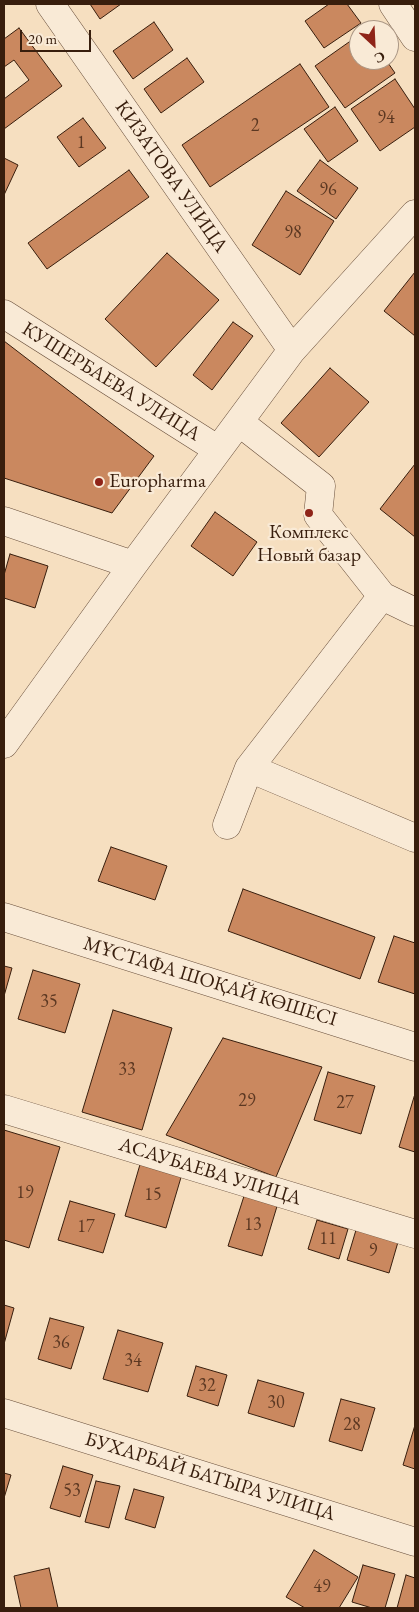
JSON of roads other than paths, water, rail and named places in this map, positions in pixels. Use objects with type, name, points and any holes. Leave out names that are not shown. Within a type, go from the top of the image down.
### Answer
[{"type":"street","name":"КИЗАТОВА УЛИЦА","points":[[50,4],[292,350]]},
{"type":"street","points":[[393,4],[415,37]]},
{"type":"street","points":[[4,744],[133,564],[292,350],[415,214]]},
{"type":"street","name":"КУШЕРБАЕВА УЛИЦА","points":[[4,314],[218,450]]},
{"type":"street","points":[[239,422],[321,486],[318,515],[382,596],[415,612]]},
{"type":"street","points":[[4,521],[133,564]]},
{"type":"street","points":[[228,825],[249,768],[382,596]]},
{"type":"street","points":[[249,768],[415,838]]},
{"type":"street","name":"МҰСТАФА ШОҚАЙ КӨШЕСІ","points":[[4,917],[415,1047]]},
{"type":"street","name":"АСАУБАЕВА УЛИЦА","points":[[4,1109],[415,1234]]},
{"type":"street","name":"БУХАРБАЙ БАТЫРА УЛИЦА","points":[[4,1413],[415,1542]]},
{"type":"place","name":"Europharma","points":[[99,482]]},
{"type":"place","name":"Комплекс Новый базар","points":[[309,513]]}]
